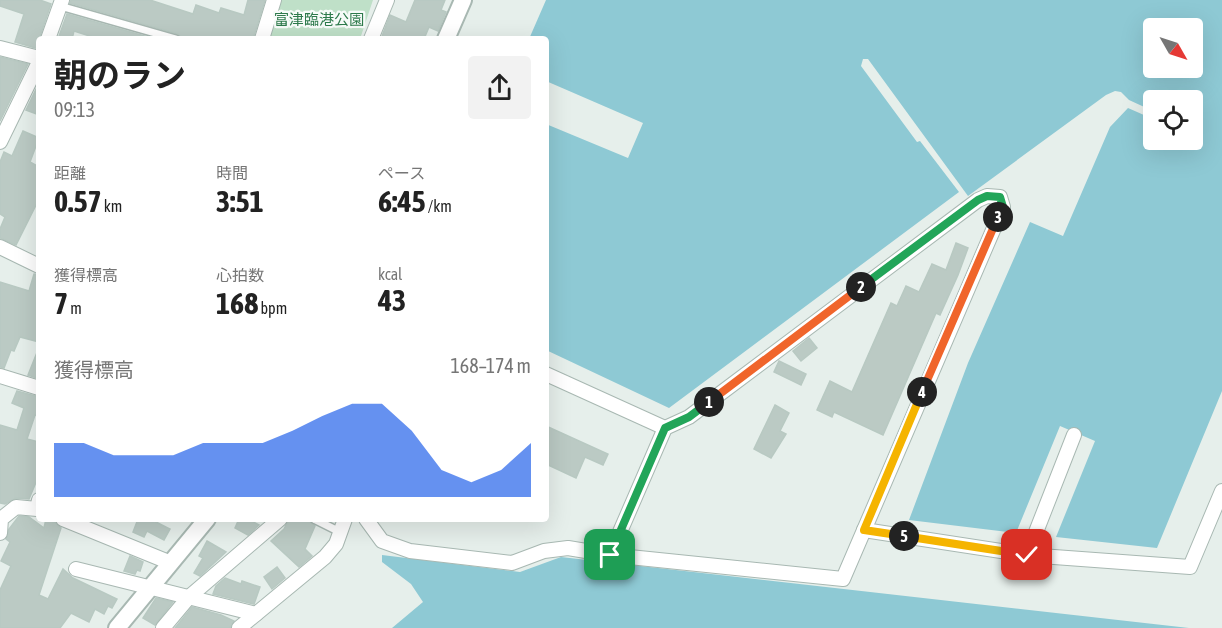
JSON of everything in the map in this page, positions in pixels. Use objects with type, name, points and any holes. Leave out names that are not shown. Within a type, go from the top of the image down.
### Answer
[{"type":"street","points":[[263,36],[274,0]]},
{"type":"street","points":[[372,36],[387,0]]},
{"type":"street","points":[[447,36],[463,0]]},
{"type":"street","points":[[49,36],[61,3]]},
{"type":"street","points":[[0,48],[36,59]]},
{"type":"street","points":[[0,142],[36,66]]},
{"type":"street","points":[[368,522],[382,541],[410,551],[512,563],[544,551],[568,548],[610,555],[843,579],[1003,207],[1000,197],[987,196],[978,200],[689,417],[665,428],[610,555]]},
{"type":"street","points":[[0,247],[36,265]]},
{"type":"street","points":[[549,375],[665,428]]},
{"type":"street","points":[[0,376],[36,387]]},
{"type":"street","points":[[1027,555],[1074,435]]},
{"type":"street","points":[[864,530],[1027,555],[1190,567],[1222,491]]},
{"type":"street","points":[[0,526],[16,507],[36,507]]},
{"type":"street","points":[[70,522],[171,563]]},
{"type":"street","points":[[117,628],[205,522]]},
{"type":"street","points":[[163,628],[189,597],[276,522]]},
{"type":"street","points":[[239,628],[325,557],[336,544],[343,526]]},
{"type":"street","points":[[76,569],[256,614]]},
{"type":"lane","points":[[61,3],[166,36]]},
{"type":"lane","points":[[326,522],[343,526]]},
{"type":"green space","name":"富津臨港公園","points":[[277,0],[373,0],[361,36],[267,36]]},
{"type":"water","points":[[546,0],[1222,0],[1222,391],[1157,548],[1056,537],[1095,441],[1060,426],[1016,533],[909,520],[968,363],[1030,222],[1063,236],[1110,127],[1128,108],[1143,115],[1143,150],[1203,150],[1203,90],[1143,90],[1143,106],[1129,100],[1121,92],[1115,91],[1106,95],[968,196],[868,59],[863,59],[861,66],[917,142],[920,141],[959,192],[669,408],[549,351],[549,125],[628,158],[643,123],[549,82],[549,36],[530,36]]},
{"type":"water","points":[[382,555],[520,572],[561,557],[1189,628],[392,628],[423,602],[411,584],[382,562]]},
{"type":"building","points":[[0,0],[40,0],[51,4],[40,36],[36,36],[36,48],[15,42],[24,14],[0,6]]},
{"type":"building","points":[[71,0],[150,0],[193,14],[196,5],[219,13],[221,8],[244,15],[248,0],[265,0],[254,36],[180,36],[70,3]]},
{"type":"building","points":[[415,0],[445,0],[441,10],[446,12],[438,31],[429,27],[425,36],[382,36],[390,15],[406,22]]},
{"type":"building","points":[[67,14],[144,36],[90,36],[74,31],[73,36],[59,36]]},
{"type":"building","points":[[0,57],[28,64],[0,121]]},
{"type":"building","points":[[36,89],[36,114],[26,110]]},
{"type":"building","points":[[23,131],[36,137],[36,146],[30,162],[36,165],[36,205],[16,245],[0,238],[0,229],[5,217],[0,214],[0,162],[4,152],[12,156]]},
{"type":"building","points":[[956,243],[968,248],[958,275],[940,315],[936,313],[883,435],[834,412],[832,417],[817,410],[830,381],[852,392],[891,303],[897,306],[906,286],[919,292],[932,264],[946,270]]},
{"type":"building","points":[[34,274],[36,274],[36,341],[20,337],[14,351],[11,350],[4,368],[0,367],[0,282],[29,291]]},
{"type":"building","points":[[809,338],[817,348],[801,361],[793,351]]},
{"type":"building","points":[[36,355],[36,378],[28,375]]},
{"type":"building","points":[[779,361],[806,374],[801,385],[774,372]]},
{"type":"building","points":[[17,391],[36,396],[36,415],[27,439],[36,441],[36,482],[29,499],[16,498],[5,504],[0,503],[0,425],[17,430],[24,408],[12,403]]},
{"type":"building","points":[[775,405],[789,413],[780,431],[786,434],[771,458],[754,449]]},
{"type":"building","points":[[549,427],[608,454],[603,465],[585,457],[576,478],[549,465]]},
{"type":"building","points":[[19,516],[29,517],[44,528],[45,522],[55,522],[61,528],[39,595],[48,599],[63,569],[73,578],[117,599],[112,608],[108,606],[104,614],[95,609],[89,622],[71,613],[60,628],[0,628],[0,590],[11,566],[1,561],[10,542],[6,539],[9,529]]},
{"type":"building","points":[[137,522],[156,522],[170,529],[164,540],[147,531],[144,537],[133,532]]},
{"type":"building","points":[[238,522],[254,522],[259,525],[248,535],[235,528]]},
{"type":"building","points":[[288,522],[310,522],[315,526],[305,549],[312,556],[299,567],[271,541],[284,529]]},
{"type":"building","points":[[207,541],[226,552],[200,576],[194,573],[203,558],[199,556]]},
{"type":"building","points":[[130,556],[143,562],[140,571],[137,570],[135,574],[124,571]]},
{"type":"building","points":[[277,567],[285,578],[272,589],[264,577]]},
{"type":"building","points":[[225,578],[241,584],[242,581],[260,587],[254,604],[213,594],[216,586]]},
{"type":"building","points":[[156,598],[173,602],[155,625],[143,618]]},
{"type":"building","points":[[192,607],[234,621],[230,628],[175,628]]},
{"type":"route","points":[[610,555],[665,428],[689,417],[978,200],[987,196],[1000,197],[1003,207],[877,495],[864,530],[1027,555]]}]
